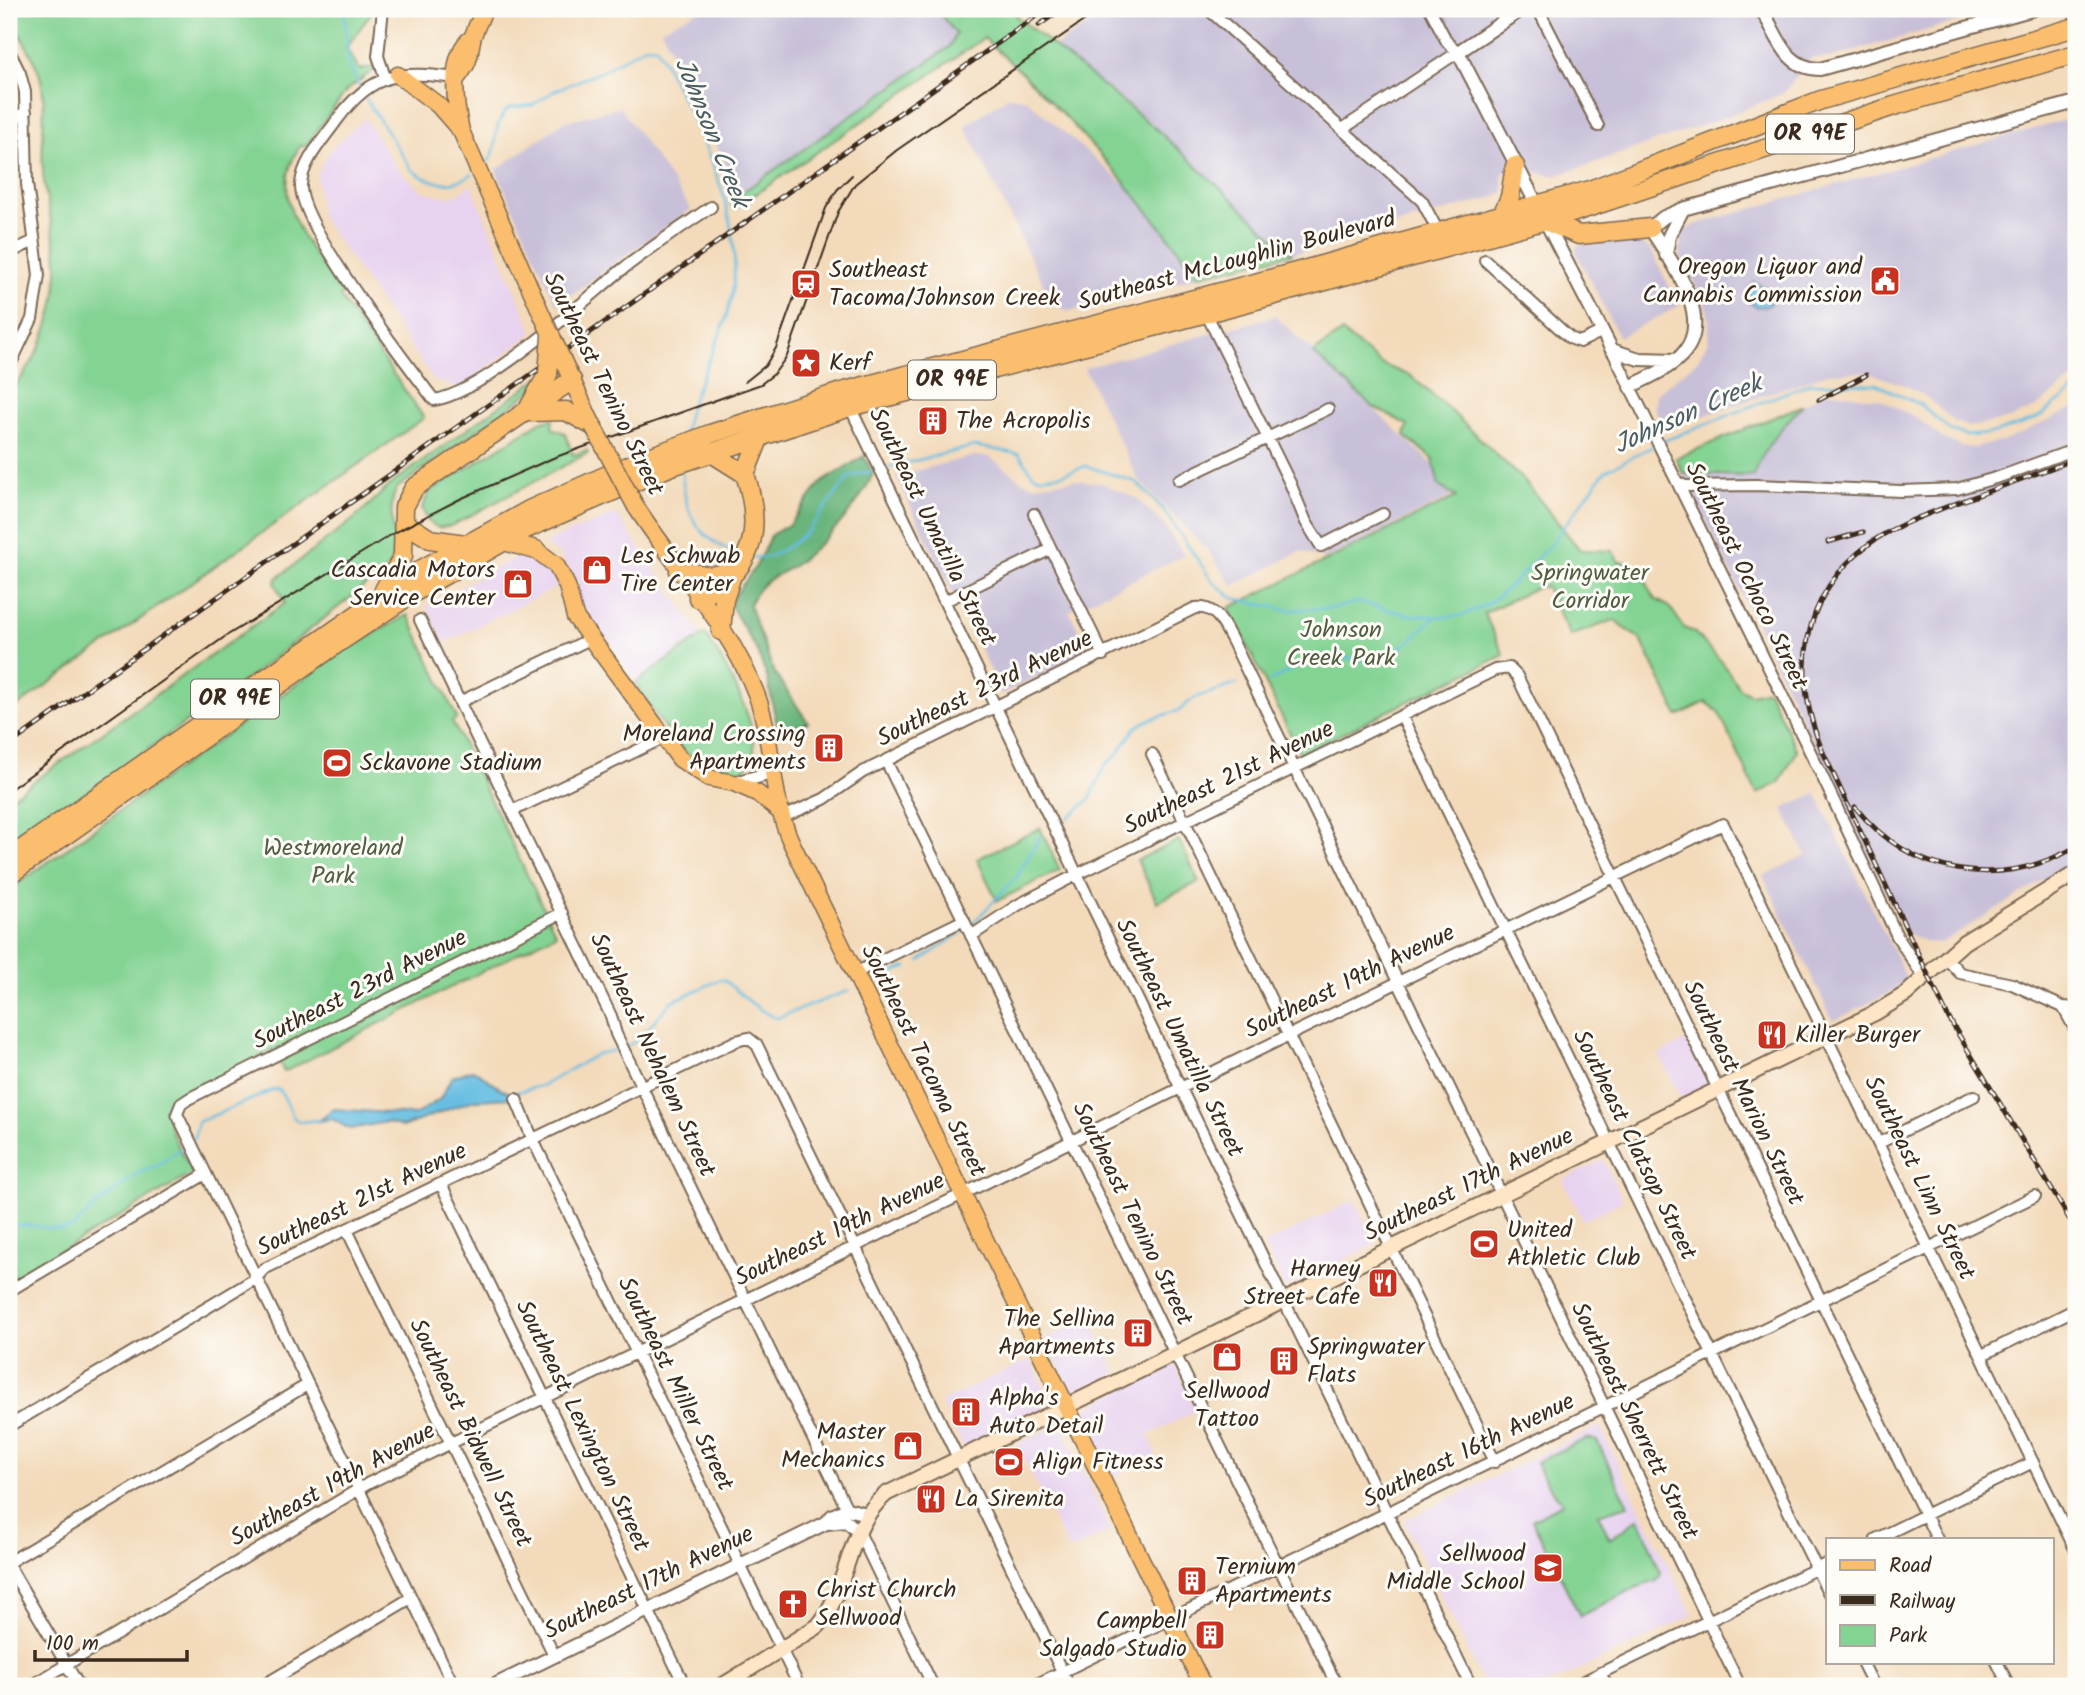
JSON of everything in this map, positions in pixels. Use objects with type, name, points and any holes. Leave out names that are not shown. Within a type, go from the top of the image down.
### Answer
[{"type":"highway","name":"Southeast McLoughlin Boulevard","points":[[9,858],[380,596],[465,544],[564,493],[710,443],[838,393],[1502,215],[1541,213],[1821,100],[2076,27]]},
{"type":"highway","name":"Southeast McLoughlin Boulevard","points":[[710,443],[761,434],[850,407],[1206,313],[1541,213],[1656,187],[1894,106],[2076,54]]},
{"type":"highway","points":[[1502,215],[1510,197],[1515,166]]},
{"type":"highway","points":[[1541,213],[1579,235],[1650,229]]},
{"type":"highway","points":[[526,412],[548,374],[551,336]]},
{"type":"highway","points":[[380,596],[401,564],[404,507],[414,488],[572,380]]},
{"type":"highway","points":[[526,412],[566,411],[593,426]]},
{"type":"highway","points":[[745,474],[761,434]]},
{"type":"highway","points":[[698,598],[719,587],[734,571],[749,551],[756,527],[754,506],[745,474],[710,443]]},
{"type":"highway","name":"Southeast McLoughlin Boulevard","points":[[9,875],[341,640],[413,593],[504,541],[668,458]]},
{"type":"highway","points":[[405,523],[430,539],[465,544]]},
{"type":"highway","points":[[504,541],[536,550]]},
{"type":"highway","points":[[679,571],[710,576],[734,571]]},
{"type":"highway","points":[[721,631],[724,600],[734,571]]},
{"type":"main road","points":[[457,78],[468,63],[473,48],[472,38],[484,9]]},
{"type":"main road","points":[[387,78],[438,105],[461,131]]},
{"type":"main road","name":"Southeast Tenino Street","points":[[457,78],[456,103],[461,131],[551,336],[593,426],[636,507],[742,664],[758,700],[771,773]]},
{"type":"main road","points":[[536,550],[548,557],[563,576],[572,611],[680,759],[697,773],[734,783],[760,795],[779,814]]},
{"type":"main road","name":"Southeast Tacoma Street","points":[[771,773],[779,814],[1203,1686]]},
{"type":"main road","name":"Southeast 17th Avenue","points":[[722,1686],[811,1632],[823,1619],[867,1514],[886,1494],[1892,1003],[1945,957],[1984,929],[2076,873]]},
{"type":"street","points":[[383,9],[378,56],[387,78]]},
{"type":"street","points":[[1208,9],[1344,128],[1422,201],[1439,233]]},
{"type":"street","name":"Southeast Ochoco Street","points":[[1430,9],[1447,42],[1458,52],[1603,331],[1897,936],[1924,978]]},
{"type":"street","points":[[1344,128],[1522,9]]},
{"type":"street","points":[[1538,9],[1598,126]]},
{"type":"street","points":[[1761,9],[1788,57],[1802,67],[1816,69],[2034,9]]},
{"type":"street","points":[[9,51],[20,73],[26,112],[24,151],[39,288],[32,319],[9,367]]},
{"type":"street","points":[[457,78],[426,74],[387,78],[349,103],[306,168],[301,182],[302,201],[317,233],[434,400],[464,392],[589,299],[620,271],[711,207]]},
{"type":"street","points":[[1630,387],[1677,360],[1692,341],[1695,315],[1667,254],[1650,229],[1664,217],[1683,209],[2076,102]]},
{"type":"street","points":[[9,120],[26,112]]},
{"type":"street","points":[[1667,254],[1669,236],[1683,209]]},
{"type":"street","points":[[9,253],[34,242]]},
{"type":"street","points":[[1485,260],[1570,338],[1580,342],[1603,331]]},
{"type":"street","points":[[1206,313],[1266,440],[1290,483],[1306,522],[1321,546],[1383,514]]},
{"type":"street","points":[[1612,350],[1639,359],[1677,360]]},
{"type":"street","name":"Southeast Umatilla Street","points":[[850,407],[1471,1686]]},
{"type":"street","points":[[1179,480],[1328,409]]},
{"type":"street","points":[[1677,482],[1685,486],[1901,491],[1957,489],[1992,480],[2076,449]]},
{"type":"street","points":[[1034,514],[1103,655]]},
{"type":"street","points":[[946,601],[1051,549]]},
{"type":"street","name":"Southeast 23rd Avenue","points":[[779,814],[824,799],[863,772],[1195,608],[1211,610]]},
{"type":"street","name":"Southeast Sherrett Street","points":[[1211,610],[1221,621],[1245,669],[1740,1686]]},
{"type":"street","name":"Southeast Nehalem Street","points":[[420,620],[611,1016],[616,1034],[847,1508]]},
{"type":"street","points":[[460,702],[592,638]]},
{"type":"street","name":"Southeast 21st Avenue","points":[[855,973],[1018,905],[1495,670],[1509,668]]},
{"type":"street","name":"Southeast Marion Street","points":[[1509,668],[1517,676],[1936,1538]]},
{"type":"street","name":"Southeast Clatsop Street","points":[[1402,717],[1826,1588]]},
{"type":"street","points":[[512,811],[663,738]]},
{"type":"street","points":[[1152,754],[1495,1462]]},
{"type":"street","name":"Southeast Tenino Street","points":[[886,761],[1337,1686]]},
{"type":"street","points":[[734,783],[771,773]]},
{"type":"street","name":"Southeast 19th Avenue","points":[[30,1686],[358,1490],[1723,824]]},
{"type":"street","name":"Southeast Linn Street","points":[[1723,824],[2076,1551]]},
{"type":"street","name":"Southeast 23rd Avenue","points":[[204,1175],[177,1119],[179,1107],[190,1098],[562,913]]},
{"type":"street","points":[[1945,957],[1960,973],[2012,984],[2063,1007],[2076,1008]]},
{"type":"street","points":[[2063,1007],[2076,1031]]},
{"type":"street","name":"Southeast 21st Avenue","points":[[9,1426],[255,1279],[264,1269],[740,1039],[748,1038],[757,1045],[854,1246]]},
{"type":"street","points":[[1879,1143],[1974,1096]]},
{"type":"street","name":"Southeast Miller Street","points":[[516,1099],[533,1140],[799,1686]]},
{"type":"street","points":[[9,1291],[204,1175],[454,1686]]},
{"type":"street","name":"Southeast Lexington Street","points":[[441,1184],[685,1686]]},
{"type":"street","name":"Southeast 16th Avenue","points":[[1033,1686],[2035,1196]]},
{"type":"street","name":"Southeast Bidwell Street","points":[[347,1230],[554,1655]]},
{"type":"street","points":[[854,1246],[1069,1686]]},
{"type":"street","points":[[1982,1355],[2076,1309]]},
{"type":"street","points":[[79,1686],[9,1564],[307,1385]]},
{"type":"street","points":[[1878,1538],[2033,1462]]},
{"type":"street","points":[[847,1508],[867,1514]]},
{"type":"street","name":"Southeast 17th Avenue","points":[[493,1686],[826,1523],[832,1516],[847,1508]]},
{"type":"street","points":[[826,1523],[846,1521],[859,1532],[933,1686]]},
{"type":"street","points":[[1574,1686],[1826,1564]]},
{"type":"street","points":[[262,1686],[411,1598]]},
{"type":"street","points":[[1863,1664],[1874,1686]]},
{"type":"street","points":[[1998,1664],[2009,1686]]},
{"type":"street","points":[[1600,1673],[1606,1686]]},
{"type":"shaded area","points":[[702,9],[952,9],[977,31],[741,197],[661,29]]},
{"type":"shaded area","points":[[1112,9],[2002,9],[1829,58],[1811,58],[1784,93],[1723,118],[1556,176],[1536,172],[1525,163],[1502,174],[1504,191],[1496,197],[1292,254],[1154,127],[1052,48]]},
{"type":"shaded area","points":[[1009,96],[1026,99],[1142,200],[1198,276],[1069,311],[1053,304],[965,126]]},
{"type":"shaded area","points":[[620,107],[691,209],[557,305],[496,170],[563,122]]},
{"type":"shaded area","name":"Oregon Liquor and Cannabis Commission","points":[[2076,117],[2076,377],[2035,408],[2010,419],[1969,427],[1955,422],[1925,396],[1907,386],[1866,372],[1828,373],[1665,429],[1655,409],[1656,394],[1697,361],[1708,341],[1707,309],[1680,255],[1681,238],[1686,230],[1694,225]]},
{"type":"shaded area","points":[[365,118],[397,168],[422,191],[446,197],[458,194],[471,184],[533,333],[459,389],[434,380],[320,215],[317,173],[332,148]]},
{"type":"shaded area","points":[[1639,242],[1651,250],[1679,306],[1619,337],[1575,250],[1578,245]]},
{"type":"shaded area","points":[[1275,316],[1445,476],[1455,495],[1324,559],[1301,551],[1233,586],[1209,552],[1138,479],[1084,368]]},
{"type":"shaded area","points":[[1827,391],[1879,399],[1917,418],[1942,438],[1960,446],[1974,448],[2007,440],[2076,407],[2076,860],[1941,943],[1926,942],[1906,933],[1683,474],[1753,476],[1761,455],[1779,430],[1803,405]]},
{"type":"shaded area","points":[[974,456],[990,457],[1022,481],[1034,485],[1073,480],[1101,483],[1136,498],[1164,525],[1184,555],[1069,611],[1089,651],[1002,694],[896,476]]},
{"type":"shaded area","points":[[616,514],[702,636],[637,682],[602,632],[590,624],[582,613],[572,573],[559,553],[548,548],[546,542]]},
{"type":"shaded area","points":[[520,555],[532,558],[546,567],[559,586],[444,643],[426,606]]},
{"type":"shaded area","points":[[1816,793],[1906,977],[1893,991],[1833,1021],[1763,876],[1806,855],[1783,809]]},
{"type":"shaded area","points":[[1687,1040],[1709,1085],[1681,1099],[1659,1054]]},
{"type":"shaded area","points":[[1603,1160],[1623,1201],[1583,1221],[1563,1180]]},
{"type":"shaded area","points":[[1354,1200],[1376,1244],[1286,1288],[1264,1245]]},
{"type":"shaded area","points":[[1090,1318],[1117,1374],[1075,1393],[1068,1387],[1046,1339]]},
{"type":"shaded area","points":[[1030,1359],[1046,1392],[1044,1406],[1039,1412],[964,1448],[941,1402]]},
{"type":"shaded area","points":[[1172,1364],[1176,1366],[1196,1411],[1148,1435],[1157,1455],[1114,1476],[1086,1420],[1086,1408]]},
{"type":"shaded area","points":[[1058,1425],[1064,1429],[1111,1531],[1069,1551],[1017,1444]]},
{"type":"shaded area","name":"Sellwood Middle School","points":[[1599,1426],[1693,1615],[1546,1686],[1485,1686],[1404,1521]]},
{"type":"green space","points":[[9,9],[374,9],[346,48],[360,70],[375,66],[375,69],[347,90],[305,147],[301,145],[290,165],[287,185],[296,224],[343,294],[340,297],[424,418],[9,712],[9,393],[30,364],[46,332],[55,297],[57,261],[43,171],[44,111],[40,76]]},
{"type":"green space","points":[[936,9],[1024,9],[1016,16],[1154,127],[1292,254],[1198,276],[1149,212],[1097,151],[1043,93],[984,38],[734,209],[730,201],[949,47],[956,34]]},
{"type":"green space","points":[[1342,332],[1381,364],[1411,376],[1451,411],[1526,483],[1580,550],[1612,551],[1619,562],[1626,562],[1640,570],[1655,599],[1670,607],[1684,628],[1694,632],[1722,662],[1740,689],[1751,694],[1768,690],[1797,751],[1779,783],[1757,794],[1719,713],[1706,702],[1678,716],[1641,640],[1614,620],[1570,636],[1546,587],[1538,587],[1484,613],[1504,655],[1300,754],[1229,608],[1456,497],[1439,486],[1433,459],[1405,436],[1408,425],[1373,407],[1313,353]]},
{"type":"green space","points":[[541,376],[532,390],[397,488],[392,508],[393,557],[389,567],[251,676],[9,848],[9,799],[285,603],[275,584],[277,578],[354,519],[391,484]]},
{"type":"green space","points":[[1803,405],[1774,438],[1753,476],[1683,474],[1676,458]]},
{"type":"green space","points":[[553,419],[552,428],[565,433],[573,455],[587,450],[588,453],[453,525],[438,528],[428,521],[422,508],[429,492],[542,421]]},
{"type":"green space","points":[[864,456],[873,474],[851,510],[812,551],[765,583],[749,605],[774,672],[808,722],[779,735],[767,677],[756,649],[731,606],[735,595],[756,566],[771,535],[790,524],[821,483]]},
{"type":"green space","name":"Westmoreland Park","points":[[408,615],[457,718],[452,721],[556,934],[284,1072],[273,1050],[177,1099],[171,1107],[170,1125],[193,1173],[9,1282],[9,890],[347,648]]},
{"type":"green space","points":[[705,634],[734,683],[751,727],[754,747],[751,762],[739,771],[715,770],[685,752],[669,734],[635,683]]},
{"type":"green space","points":[[1040,828],[1060,870],[997,901],[977,859]]},
{"type":"green space","points":[[1179,840],[1199,882],[1157,902],[1137,860]]},
{"type":"green space","points":[[1588,1438],[1597,1441],[1628,1505],[1598,1514],[1610,1539],[1639,1518],[1661,1573],[1657,1581],[1635,1588],[1580,1616],[1532,1520],[1563,1503],[1547,1484],[1536,1462]]},
{"type":"water","points":[[1754,282],[1772,292],[1774,300],[1767,306],[1756,307],[1749,302],[1748,289]]},
{"type":"water","points":[[472,1070],[508,1092],[511,1098],[473,1100],[402,1127],[386,1122],[350,1129],[332,1119],[319,1121],[334,1109],[415,1115],[440,1099],[452,1077]]},
{"type":"waterway","name":"Johnson Creek","points":[[344,9],[349,64],[361,90]]},
{"type":"waterway","name":"Johnson Creek","points":[[483,166],[493,153],[498,124],[509,108],[533,105],[554,91],[602,71],[645,46],[657,47],[713,166],[732,230],[735,262],[728,312],[693,400],[684,436]]},
{"type":"waterway","name":"Johnson Creek","points":[[364,96],[412,170],[434,181],[449,183],[472,174]]},
{"type":"waterway","name":"Johnson Creek","points":[[1661,442],[1810,383],[1876,384],[1921,405],[1950,430],[1967,436],[1996,433],[2036,419],[2076,389]]},
{"type":"waterway","name":"Johnson Creek","points":[[882,469],[975,446],[1019,454],[1033,474],[1040,477],[1063,474],[1086,466],[1136,482],[1162,508],[1213,582],[1233,598],[1288,610],[1333,608],[1359,602],[1409,615],[1450,617],[1463,615],[1488,604],[1509,587],[1551,544],[1605,471],[1655,445]]},
{"type":"waterway","name":"Johnson Creek","points":[[682,470],[686,499],[695,522],[711,540],[737,554]]},
{"type":"waterway","name":"Johnson Creek","points":[[754,558],[771,556],[792,544],[807,532],[849,477],[875,470]]},
{"type":"waterway","points":[[1270,681],[1307,662],[1342,657],[1380,662],[1411,640],[1434,618]]},
{"type":"waterway","points":[[1068,818],[1090,799],[1105,765],[1117,755],[1135,728],[1146,721],[1180,710],[1194,698],[1237,684]]},
{"type":"waterway","points":[[971,925],[1016,878],[1040,837]]},
{"type":"waterway","points":[[920,961],[966,929]]},
{"type":"waterway","points":[[877,979],[907,967]]},
{"type":"waterway","points":[[627,1046],[638,1040],[671,1002],[719,980],[724,980],[757,1007],[777,1018],[848,991]]},
{"type":"waterway","points":[[506,1095],[544,1085],[597,1054],[621,1049]]},
{"type":"waterway","points":[[194,1139],[198,1122],[276,1089],[281,1091],[294,1118],[300,1122],[320,1120]]},
{"type":"waterway","points":[[9,1226],[27,1225],[62,1230],[74,1227],[94,1207],[138,1173],[158,1165],[189,1143]]},
{"type":"tram line","points":[[9,790],[226,636],[394,533],[460,499],[553,458],[761,384],[774,374],[787,356],[838,212],[855,184],[897,150],[1101,9]]},
{"type":"tram line","points":[[745,382],[765,366],[776,348],[826,208],[837,190],[852,175]]},
{"type":"railway","points":[[9,745],[1046,9]]},
{"type":"railway","points":[[1039,25],[1062,9]]},
{"type":"railway","points":[[1819,400],[1866,375]]},
{"type":"railway","points":[[2076,459],[1916,519],[1887,532],[1869,544],[1846,565],[1828,587],[1808,638],[1805,665],[1812,721],[1822,750],[1948,1017],[2076,1230]]},
{"type":"railway","points":[[1828,542],[1863,532]]},
{"type":"railway","points":[[1855,807],[1878,831],[1903,849],[1930,862],[1958,869],[1987,872],[2017,869],[2076,847]]},
{"type":"place","name":"Oregon Liquor and Cannabis Commission","points":[[1885,281]]},
{"type":"place","name":"Southeast Tacoma/Johnson Creek","points":[[806,284]]},
{"type":"place","name":"Kerf","points":[[806,363]]},
{"type":"place","name":"The Acropolis","points":[[933,421]]},
{"type":"place","name":"Les Schwab Tire Center","points":[[597,570]]},
{"type":"place","name":"Cascadia Motors Service Center","points":[[518,584]]},
{"type":"place","name":"Moreland Crossing Apartments","points":[[829,748]]},
{"type":"place","name":"Sckavone Stadium","points":[[337,763]]},
{"type":"place","name":"Killer Burger","points":[[1772,1035]]},
{"type":"place","name":"United Athletic Club","points":[[1484,1244]]},
{"type":"place","name":"Harney Street Cafe","points":[[1383,1283]]},
{"type":"place","name":"The Sellina Apartments","points":[[1138,1333]]},
{"type":"place","name":"Sellwood Tattoo","points":[[1227,1357]]},
{"type":"place","name":"Springwater Flats","points":[[1284,1361]]},
{"type":"place","name":"Alpha's Auto Detail","points":[[966,1412]]},
{"type":"place","name":"Master Mechanics","points":[[908,1446]]},
{"type":"place","name":"Align Fitness","points":[[1009,1462]]},
{"type":"place","name":"La Sirenita","points":[[931,1499]]},
{"type":"place","name":"Sellwood Middle School","points":[[1548,1568]]},
{"type":"place","name":"Ternium Apartments","points":[[1192,1581]]},
{"type":"place","name":"Christ Church Sellwood","points":[[793,1604]]},
{"type":"place","name":"Campbell Salgado Studio","points":[[1210,1635]]},
{"type":"park label","name":"Springwater Corridor","points":[[1590,587]]},
{"type":"park label","name":"Johnson Creek Park","points":[[1341,644]]}]
